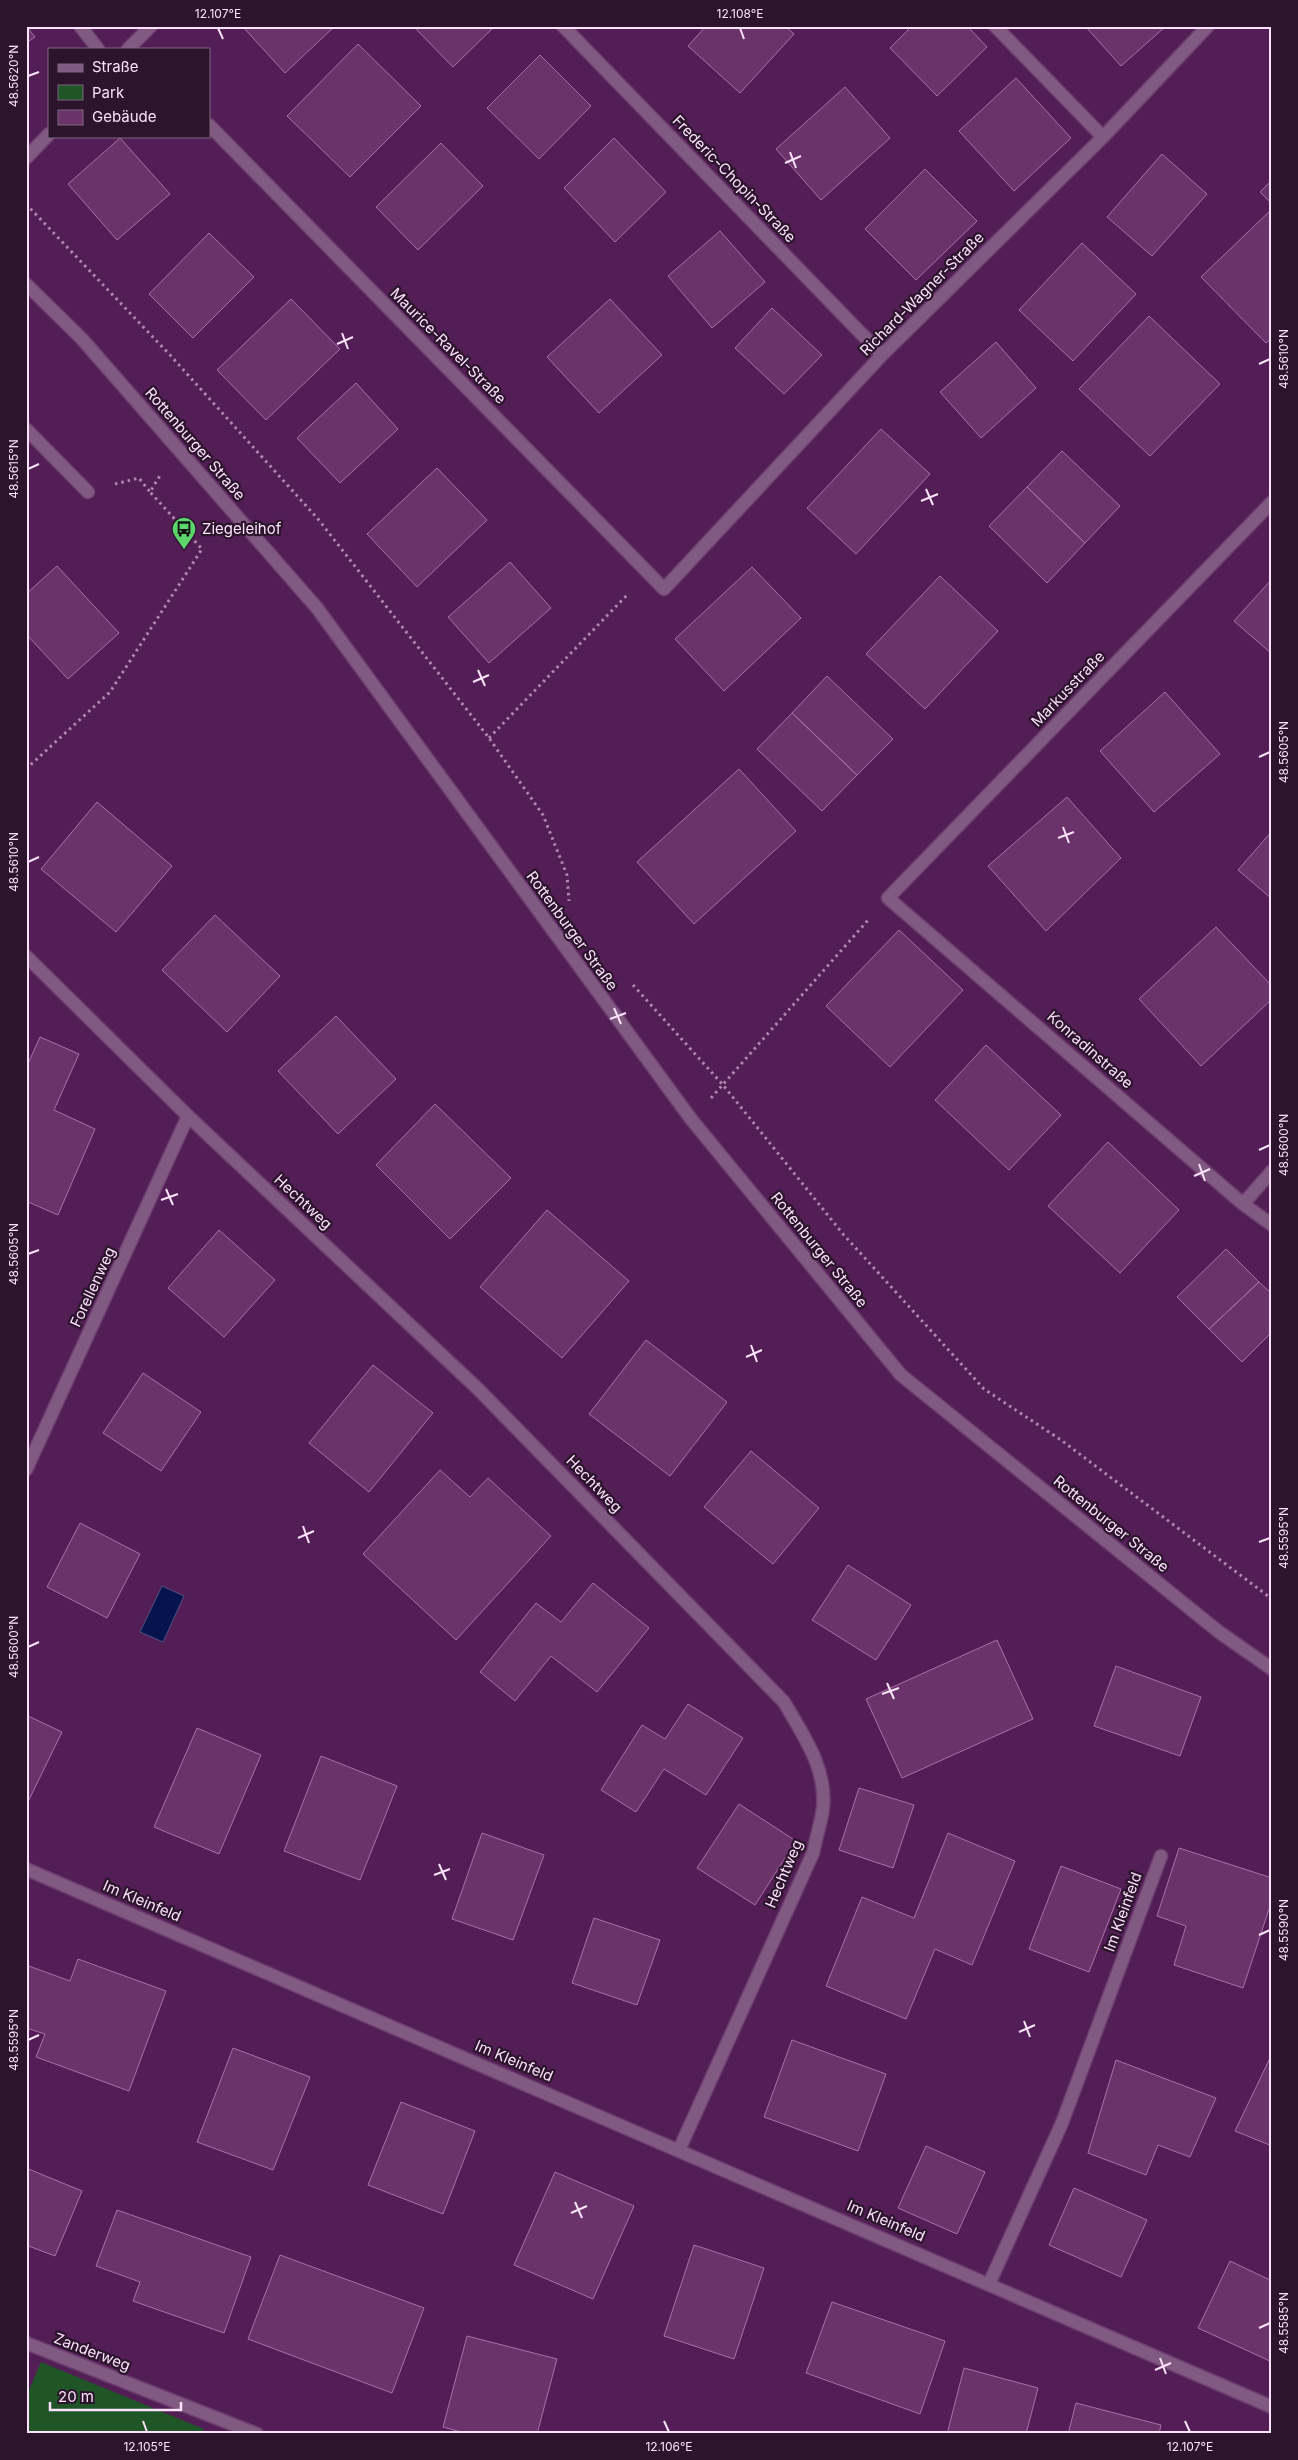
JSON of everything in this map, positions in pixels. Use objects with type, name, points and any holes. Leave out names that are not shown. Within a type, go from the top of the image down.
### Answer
[{"type":"street","points":[[80,26],[97,48]]},
{"type":"street","points":[[131,48],[151,26]]},
{"type":"street","name":"Frederic-Chopin-Straße","points":[[563,26],[882,355]]},
{"type":"street","points":[[995,26],[1103,137]]},
{"type":"street","name":"Richard-Wagner-Straße","points":[[664,589],[882,355],[1103,137],[1208,26]]},
{"type":"street","name":"Maurice-Ravel-Straße","points":[[210,126],[664,589]]},
{"type":"street","points":[[26,158],[48,135]]},
{"type":"street","name":"Rottenburger Straße","points":[[26,284],[82,339],[317,608],[691,1119],[901,1375],[1219,1632],[1272,1669]]},
{"type":"street","points":[[26,429],[88,492]]},
{"type":"street","name":"Markusstraße","points":[[888,898],[1272,502]]},
{"type":"street","name":"Konradinstraße","points":[[888,898],[1243,1204],[1272,1225]]},
{"type":"street","name":"Hechtweg","points":[[26,956],[188,1116],[478,1389],[784,1702],[809,1744],[821,1773],[823,1807],[813,1853],[679,2150]]},
{"type":"street","name":"Forellenweg","points":[[26,1470],[188,1116]]},
{"type":"street","points":[[1243,1204],[1272,1171]]},
{"type":"street","name":"Im Kleinfeld","points":[[989,2284],[1062,2123],[1161,1856]]},
{"type":"street","name":"Im Kleinfeld","points":[[26,1869],[1272,2407]]},
{"type":"street","name":"Zanderweg","points":[[26,2343],[257,2434]]},
{"type":"path","points":[[26,204],[170,355],[318,519],[489,738],[542,814],[567,875],[569,907]]},
{"type":"path","points":[[150,492],[177,447]]},
{"type":"path","points":[[26,770],[110,692],[202,549],[139,478],[88,492]]},
{"type":"path","points":[[489,738],[649,573]]},
{"type":"path","points":[[691,1119],[723,1086],[888,898]]},
{"type":"path","points":[[630,982],[723,1086],[843,1234],[984,1389],[1061,1440],[1272,1599]]},
{"type":"green space","points":[[41,2362],[204,2429],[202,2434],[26,2434],[26,2397]]},
{"type":"shaded area","points":[[162,1586],[184,1596],[163,1642],[140,1632]]},
{"type":"building","points":[[26,26],[35,37],[26,43]]},
{"type":"building","points":[[242,26],[335,26],[285,73]]},
{"type":"building","points":[[413,26],[495,26],[453,67]]},
{"type":"building","points":[[706,26],[785,26],[794,34],[740,93],[688,46]]},
{"type":"building","points":[[912,26],[967,26],[987,47],[937,96],[890,48]]},
{"type":"building","points":[[1085,26],[1166,26],[1121,66]]},
{"type":"building","points":[[358,44],[421,106],[350,177],[287,116]]},
{"type":"building","points":[[540,55],[591,106],[539,159],[487,108]]},
{"type":"building","points":[[1016,78],[1071,138],[1014,191],[959,131]]},
{"type":"building","points":[[845,87],[890,138],[821,200],[776,149]]},
{"type":"building","points":[[120,138],[170,194],[117,240],[68,184]]},
{"type":"building","points":[[614,138],[666,192],[615,242],[564,188]]},
{"type":"building","points":[[441,143],[483,186],[418,250],[376,207]]},
{"type":"building","points":[[1162,154],[1207,194],[1152,256],[1107,217]]},
{"type":"building","points":[[925,169],[977,221],[916,280],[865,229]]},
{"type":"building","points":[[1272,180],[1272,204],[1260,192]]},
{"type":"building","points":[[1272,209],[1272,338],[1266,343],[1201,277]]},
{"type":"building","points":[[720,231],[765,282],[712,328],[668,276]]},
{"type":"building","points":[[209,233],[254,277],[193,338],[149,294]]},
{"type":"building","points":[[1082,243],[1136,294],[1073,361],[1019,310]]},
{"type":"building","points":[[291,299],[340,349],[266,420],[217,370]]},
{"type":"building","points":[[610,299],[662,355],[599,413],[547,357]]},
{"type":"building","points":[[772,308],[822,355],[784,394],[735,348]]},
{"type":"building","points":[[1149,316],[1220,384],[1150,456],[1079,389]]},
{"type":"building","points":[[996,342],[1036,388],[981,438],[940,392]]},
{"type":"building","points":[[356,383],[398,429],[340,483],[297,438]]},
{"type":"building","points":[[881,429],[930,474],[856,554],[807,508]]},
{"type":"building","points":[[1062,451],[1120,506],[1085,543],[1027,487]]},
{"type":"building","points":[[437,468],[487,520],[417,587],[367,534]]},
{"type":"building","points":[[1027,487],[1085,543],[1047,583],[989,526]]},
{"type":"building","points":[[510,562],[551,608],[489,663],[448,617]]},
{"type":"building","points":[[57,566],[119,633],[68,679],[26,634],[26,594]]},
{"type":"building","points":[[752,567],[801,618],[724,691],[675,639]]},
{"type":"building","points":[[940,576],[998,631],[925,709],[866,654]]},
{"type":"building","points":[[1272,579],[1272,654],[1234,621]]},
{"type":"building","points":[[827,676],[893,739],[857,775],[792,713]]},
{"type":"building","points":[[1165,692],[1220,754],[1154,812],[1100,751]]},
{"type":"building","points":[[792,713],[857,775],[822,811],[757,749]]},
{"type":"building","points":[[739,769],[796,831],[694,924],[637,862]]},
{"type":"building","points":[[1067,797],[1121,858],[1046,931],[988,866]]},
{"type":"building","points":[[97,802],[172,866],[116,932],[41,869]]},
{"type":"building","points":[[1272,831],[1272,899],[1238,870]]},
{"type":"building","points":[[215,915],[280,976],[227,1032],[162,970]]},
{"type":"building","points":[[1216,927],[1272,986],[1272,999],[1201,1066],[1139,999]]},
{"type":"building","points":[[899,930],[963,990],[890,1067],[826,1006]]},
{"type":"building","points":[[336,1016],[396,1079],[338,1134],[278,1071]]},
{"type":"building","points":[[40,1037],[79,1054],[54,1110],[95,1129],[58,1215],[26,1201],[26,1068]]},
{"type":"building","points":[[986,1045],[1061,1115],[1009,1170],[935,1100]]},
{"type":"building","points":[[435,1104],[511,1178],[450,1239],[376,1165]]},
{"type":"building","points":[[1108,1142],[1179,1210],[1120,1273],[1048,1206]]},
{"type":"building","points":[[547,1210],[629,1281],[562,1358],[480,1287]]},
{"type":"building","points":[[219,1230],[275,1280],[224,1337],[168,1288]]},
{"type":"building","points":[[1226,1249],[1259,1282],[1209,1329],[1177,1297]]},
{"type":"building","points":[[1259,1282],[1272,1294],[1272,1332],[1242,1362],[1209,1329]]},
{"type":"building","points":[[646,1340],[727,1402],[670,1476],[589,1414]]},
{"type":"building","points":[[373,1365],[433,1413],[369,1492],[309,1443]]},
{"type":"building","points":[[143,1373],[201,1412],[161,1471],[103,1433]]},
{"type":"building","points":[[751,1451],[819,1508],[773,1564],[704,1507]]},
{"type":"building","points":[[440,1470],[470,1497],[488,1478],[551,1536],[456,1640],[363,1554]]},
{"type":"building","points":[[80,1523],[140,1554],[107,1618],[47,1587]]},
{"type":"building","points":[[848,1565],[911,1605],[876,1660],[812,1620]]},
{"type":"building","points":[[593,1583],[649,1628],[597,1692],[551,1656],[515,1701],[480,1672],[536,1603],[561,1622]]},
{"type":"building","points":[[997,1640],[1033,1719],[902,1778],[866,1699]]},
{"type":"building","points":[[1116,1666],[1201,1697],[1180,1756],[1094,1726]]},
{"type":"building","points":[[688,1704],[743,1738],[706,1795],[664,1769],[636,1812],[601,1790],[642,1725],[665,1739]]},
{"type":"building","points":[[26,1715],[62,1732],[26,1806]]},
{"type":"building","points":[[197,1728],[261,1755],[219,1854],[154,1827]]},
{"type":"building","points":[[321,1756],[397,1786],[360,1880],[284,1851]]},
{"type":"building","points":[[859,1788],[914,1805],[893,1868],[839,1850]]},
{"type":"building","points":[[739,1804],[796,1841],[755,1905],[697,1868]]},
{"type":"building","points":[[482,1833],[544,1855],[513,1940],[452,1919]]},
{"type":"building","points":[[948,1833],[1015,1861],[972,1965],[935,1949],[906,2019],[826,1986],[862,1897],[914,1918]]},
{"type":"building","points":[[1179,1848],[1272,1878],[1272,1900],[1243,1988],[1174,1965],[1186,1926],[1157,1916]]},
{"type":"building","points":[[1061,1866],[1121,1889],[1089,1972],[1029,1949]]},
{"type":"building","points":[[594,1918],[660,1940],[637,2005],[572,1983]]},
{"type":"building","points":[[78,1959],[166,1991],[129,2091],[36,2057],[45,2034],[26,2028],[26,1965],[70,1981]]},
{"type":"building","points":[[792,2040],[886,2074],[858,2151],[764,2117]]},
{"type":"building","points":[[233,2048],[310,2077],[273,2170],[197,2142]]},
{"type":"building","points":[[1272,2057],[1272,2146],[1235,2131]]},
{"type":"building","points":[[1116,2060],[1216,2098],[1190,2157],[1158,2145],[1146,2175],[1088,2153]]},
{"type":"building","points":[[401,2102],[475,2131],[443,2214],[368,2185]]},
{"type":"building","points":[[926,2146],[985,2172],[957,2234],[898,2208]]},
{"type":"building","points":[[26,2168],[82,2191],[55,2256],[26,2245]]},
{"type":"building","points":[[555,2172],[634,2206],[593,2299],[514,2265]]},
{"type":"building","points":[[1074,2188],[1147,2220],[1121,2277],[1049,2245]]},
{"type":"building","points":[[117,2210],[251,2257],[224,2333],[133,2301],[140,2282],[96,2266]]},
{"type":"building","points":[[694,2245],[764,2268],[734,2359],[664,2336]]},
{"type":"building","points":[[280,2255],[424,2308],[392,2393],[248,2339]]},
{"type":"building","points":[[1230,2261],[1272,2281],[1272,2362],[1198,2328]]},
{"type":"building","points":[[832,2302],[945,2341],[920,2414],[806,2373]]},
{"type":"building","points":[[467,2336],[557,2359],[537,2434],[468,2434],[443,2427]]},
{"type":"building","points":[[964,2368],[1038,2388],[1026,2434],[947,2434]]},
{"type":"building","points":[[1076,2403],[1161,2425],[1159,2434],[1068,2434]]},
{"type":"place","name":"Ziegeleihof","points":[[184,550]]}]
